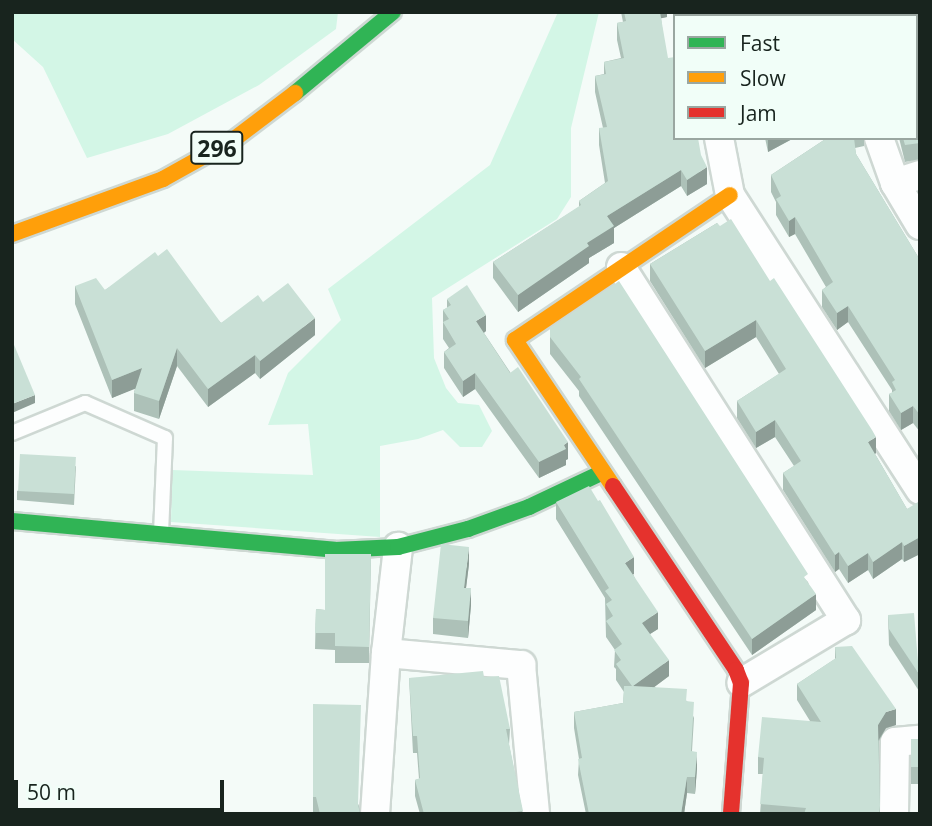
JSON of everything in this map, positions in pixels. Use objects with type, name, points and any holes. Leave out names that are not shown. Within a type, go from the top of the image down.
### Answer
[{"type":"main road","name":"296","points":[[12,234],[163,179],[233,140],[279,107],[393,12]]},
{"type":"main road","points":[[730,195],[514,340],[736,670],[741,683],[731,814]]},
{"type":"main road","points":[[12,521],[334,550],[398,547],[468,530],[529,507],[603,472]]},
{"type":"street","points":[[719,140],[730,195],[920,490]]},
{"type":"street","points":[[880,140],[908,179],[920,225]]},
{"type":"street","points":[[621,267],[846,620],[741,683]]},
{"type":"street","points":[[374,814],[386,653],[398,547]]},
{"type":"street","points":[[386,653],[520,665],[535,814]]},
{"type":"street","points":[[894,814],[895,742],[920,740]]},
{"type":"lane","points":[[12,433],[85,403],[165,438],[161,534]]},
{"type":"green space","points":[[12,12],[338,12],[336,29],[259,85],[168,134],[87,158],[43,67],[12,39]]},
{"type":"green space","points":[[558,12],[599,12],[571,128],[571,197],[557,219],[432,298],[434,358],[446,388],[458,403],[479,405],[492,431],[482,447],[460,447],[443,430],[418,439],[380,446],[380,537],[171,522],[172,470],[313,475],[308,424],[268,425],[288,373],[341,320],[328,289],[490,165]]},
{"type":"building","points":[[624,12],[660,12],[668,58],[673,57],[673,140],[698,140],[707,167],[687,180],[681,170],[607,216],[614,226],[518,295],[493,262],[581,205],[579,201],[608,181],[599,128],[607,127],[595,76],[606,74],[604,62],[624,58],[617,23],[626,21]]},
{"type":"building","points":[[738,12],[848,12],[848,14]]},
{"type":"building","points":[[920,12],[920,143],[905,145],[904,140],[918,140],[918,14],[898,14]]},
{"type":"building","points":[[824,140],[854,140],[856,154],[920,260],[920,415],[913,406],[901,413],[889,394],[896,390],[892,382],[895,380],[848,306],[837,313],[822,290],[833,282],[795,217],[789,221],[776,199],[781,196],[771,175]]},
{"type":"building","points":[[731,219],[770,281],[774,278],[872,430],[876,437],[868,442],[907,509],[918,502],[920,504],[920,537],[904,546],[902,542],[873,562],[868,553],[848,566],[839,552],[835,555],[783,473],[801,461],[775,420],[756,432],[737,401],[786,369],[756,320],[705,351],[650,264],[717,223],[720,226]]},
{"type":"building","points":[[167,249],[221,323],[258,295],[263,302],[288,283],[315,318],[260,361],[255,355],[208,389],[177,348],[159,401],[134,393],[142,368],[112,380],[75,286],[96,278],[105,290],[155,252],[158,256]]},
{"type":"building","points":[[619,281],[808,574],[804,577],[816,594],[752,639],[579,379],[581,377],[550,337],[550,328]]},
{"type":"building","points":[[467,285],[486,315],[476,321],[510,373],[518,367],[568,442],[564,445],[566,449],[539,462],[475,373],[463,381],[444,352],[456,344],[443,322],[449,319],[443,310],[451,305],[447,299]]},
{"type":"building","points":[[12,340],[35,395],[12,404]]},
{"type":"building","points":[[20,454],[76,457],[74,494],[18,491]]},
{"type":"building","points":[[589,486],[634,557],[625,563],[658,612],[642,623],[669,660],[633,686],[687,689],[686,701],[694,702],[691,751],[697,752],[695,777],[687,777],[681,814],[589,814],[578,759],[582,758],[574,712],[623,703],[624,686],[632,686],[616,664],[621,660],[614,650],[622,644],[606,621],[613,616],[606,604],[612,600],[605,591],[609,588],[556,502]]},
{"type":"building","points":[[441,544],[469,547],[464,588],[471,588],[468,621],[433,618]]},
{"type":"building","points":[[325,554],[371,554],[369,647],[335,646],[335,633],[315,633],[316,609],[325,610]]},
{"type":"building","points":[[914,613],[919,674],[889,629],[888,615]]},
{"type":"building","points":[[852,646],[896,709],[886,712],[878,725],[879,814],[804,814],[806,808],[760,804],[764,758],[758,757],[762,717],[821,722],[797,684],[836,658],[835,647]]},
{"type":"building","points":[[483,671],[484,677],[499,676],[510,729],[506,729],[523,811],[516,814],[424,814],[415,780],[420,778],[417,736],[413,736],[409,678]]},
{"type":"building","points":[[313,704],[361,705],[360,814],[320,814],[316,797],[313,797]]},
{"type":"building","points":[[911,739],[920,739],[920,767],[911,767]]},
{"type":"traffic: fast","points":[[295,93],[393,12]]},
{"type":"traffic: fast","points":[[12,521],[335,550],[398,547],[468,529],[529,507],[603,472]]},
{"type":"traffic: slow","points":[[12,234],[163,179],[233,140],[295,93]]},
{"type":"traffic: slow","points":[[613,486],[515,340],[730,195]]},
{"type":"traffic: jam","points":[[613,486],[736,670],[741,683],[731,814]]}]
